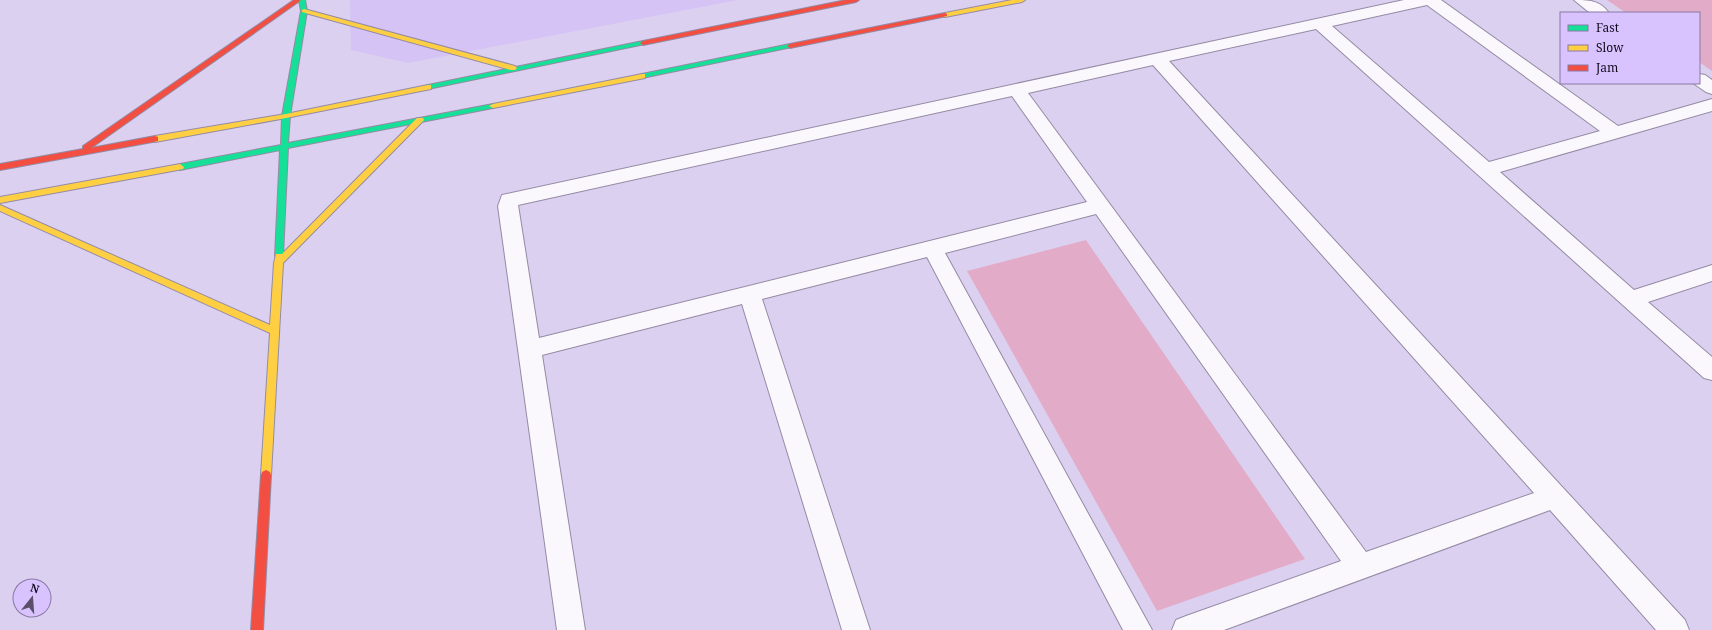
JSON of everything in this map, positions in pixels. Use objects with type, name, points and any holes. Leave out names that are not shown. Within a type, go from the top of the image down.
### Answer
[{"type":"main road","points":[[80,152],[298,0]]},
{"type":"main road","points":[[256,630],[286,116],[304,11],[302,0]]},
{"type":"main road","points":[[0,167],[286,116],[856,0]]},
{"type":"main road","points":[[0,200],[285,147],[1022,0]]},
{"type":"main road","points":[[304,11],[517,69]]},
{"type":"main road","points":[[278,263],[420,120]]},
{"type":"main road","points":[[0,208],[274,331]]},
{"type":"street","points":[[571,630],[508,206],[509,200],[1426,0]]},
{"type":"street","points":[[1431,0],[1616,133]]},
{"type":"street","points":[[1582,0],[1600,12]]},
{"type":"street","points":[[1319,23],[1712,371]]},
{"type":"street","points":[[1157,59],[1675,630]]},
{"type":"street","points":[[1700,80],[1712,88]]},
{"type":"street","points":[[1016,90],[1362,567]]},
{"type":"street","points":[[1485,170],[1712,105]]},
{"type":"street","points":[[530,349],[1101,206]]},
{"type":"street","points":[[932,248],[1138,630]]},
{"type":"street","points":[[1630,299],[1712,274]]},
{"type":"street","points":[[750,294],[856,630]]},
{"type":"street","points":[[1186,630],[1554,497]]},
{"type":"shaded area","points":[[350,0],[738,0],[408,63],[351,50]]},
{"type":"shaded area","points":[[1607,0],[1712,0],[1712,71],[1700,63],[1700,12],[1625,12]]},
{"type":"shaded area","points":[[1086,240],[1305,559],[1157,611],[967,271]]},
{"type":"traffic: fast","points":[[279,256],[286,116],[304,11],[302,0]]},
{"type":"traffic: fast","points":[[428,87],[643,43]]},
{"type":"traffic: fast","points":[[642,76],[790,46]]},
{"type":"traffic: fast","points":[[180,167],[493,106]]},
{"type":"traffic: slow","points":[[945,15],[1022,0]]},
{"type":"traffic: slow","points":[[304,11],[513,68]]},
{"type":"traffic: slow","points":[[493,106],[642,76]]},
{"type":"traffic: slow","points":[[155,139],[286,116],[428,87]]},
{"type":"traffic: slow","points":[[278,263],[420,120]]},
{"type":"traffic: slow","points":[[0,200],[180,167]]},
{"type":"traffic: slow","points":[[0,208],[274,331]]},
{"type":"traffic: slow","points":[[266,475],[279,256]]},
{"type":"traffic: jam","points":[[86,148],[298,0]]},
{"type":"traffic: jam","points":[[643,43],[856,0]]},
{"type":"traffic: jam","points":[[790,46],[945,15]]},
{"type":"traffic: jam","points":[[0,167],[155,139]]},
{"type":"traffic: jam","points":[[257,630],[266,475]]}]
